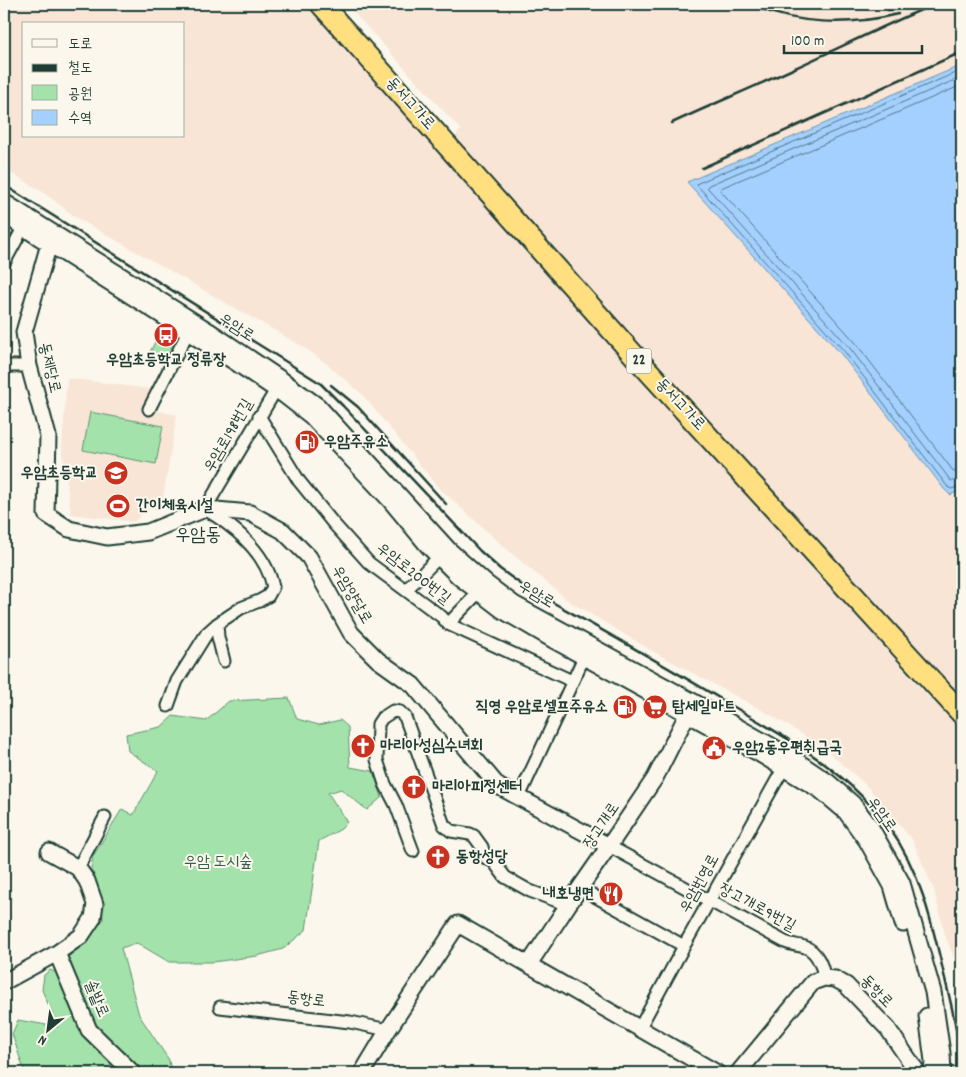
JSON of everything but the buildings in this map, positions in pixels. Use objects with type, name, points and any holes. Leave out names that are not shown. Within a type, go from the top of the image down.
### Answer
[{"type":"highway","name":"동서고가로","points":[[321,4],[641,363],[962,714]]},
{"type":"highway","name":"동서고가로","points":[[333,4],[962,696]]},
{"type":"main road","name":"우암로","points":[[4,202],[52,239],[188,332],[318,406],[448,549],[486,584],[522,608],[690,708],[787,762],[828,782],[853,804],[870,826],[902,883],[933,992],[943,1073]]},
{"type":"main road","name":"우암로","points":[[4,215],[23,228],[52,239],[202,327],[279,385],[336,441],[389,499],[428,546],[459,576],[502,610],[584,657],[690,708]]},
{"type":"main road","name":"동제당로","points":[[46,514],[48,436],[29,366],[24,332],[52,239]]},
{"type":"main road","name":"우암양달로","points":[[46,514],[69,529],[107,536],[148,532],[205,509],[250,513],[283,531],[309,557],[351,633],[378,660],[413,685],[498,786],[609,846]]},
{"type":"main road","name":"장고개로","points":[[529,964],[655,778],[690,708]]},
{"type":"main road","name":"우암로","points":[[787,762],[846,812],[867,841],[892,886],[927,1008],[933,1061],[932,1073]]},
{"type":"main road","points":[[4,982],[57,953],[82,936],[93,918],[95,904],[87,881],[78,868],[49,852]]},
{"type":"main road","points":[[362,1073],[458,924],[717,1073]]},
{"type":"main road","name":"솔밭로","points":[[57,953],[89,1030],[133,1073]]},
{"type":"main road","points":[[738,1073],[813,982],[824,978]]},
{"type":"main road","name":"동항로","points":[[824,978],[835,979],[846,985],[888,1029],[917,1073]]},
{"type":"street","points":[[4,263],[23,228]]},
{"type":"street","points":[[149,410],[188,332]]},
{"type":"street","points":[[4,366],[29,366]]},
{"type":"street","name":"우암로198번길","points":[[205,509],[279,385]]},
{"type":"street","name":"우암로200번길","points":[[259,416],[299,481],[332,523],[369,563],[442,617],[448,624],[572,681]]},
{"type":"street","points":[[168,706],[177,680],[208,634],[217,624],[241,608],[268,596],[273,587],[270,574],[257,552],[224,520],[205,509]]},
{"type":"street","points":[[406,590],[439,557]]},
{"type":"street","points":[[448,624],[479,592]]},
{"type":"street","points":[[217,624],[224,661]]},
{"type":"street","points":[[519,797],[584,657]]},
{"type":"street","points":[[413,851],[396,805],[384,784],[377,760],[378,724],[382,718],[393,711],[400,712],[405,717],[444,825],[451,831],[474,836],[482,847],[486,858],[494,862],[505,877],[530,891],[568,905]]},
{"type":"street","name":"우암번영로","points":[[639,1029],[787,762]]},
{"type":"street","points":[[78,868],[105,817]]},
{"type":"street","name":"장고개로9번길","points":[[609,846],[785,942],[807,948],[818,959],[824,978]]},
{"type":"street","points":[[580,888],[684,946]]},
{"type":"street","name":"동항로","points":[[220,1007],[350,1022],[388,1030]]},
{"type":"shaded area","points":[[4,4],[310,4],[910,676],[962,729],[962,977],[945,935],[934,890],[913,841],[865,784],[824,748],[771,715],[654,652],[569,601],[511,553],[438,487],[362,394],[327,364],[302,346],[77,218],[40,190],[4,169]]},
{"type":"shaded area","points":[[346,4],[962,4],[962,65],[687,182],[841,354],[944,489],[962,490],[962,708],[452,140],[461,130]]},
{"type":"shaded area","name":"우암초등학교","points":[[67,378],[150,389],[149,409],[177,415],[161,509],[145,510],[134,522],[71,514],[62,447]]},
{"type":"green space","points":[[159,334],[175,343],[165,363],[149,354]]},
{"type":"green space","points":[[90,412],[163,426],[156,464],[83,450]]},
{"type":"green space","name":"우암 도시숲","points":[[289,698],[297,719],[319,725],[340,720],[348,727],[350,767],[373,771],[382,797],[367,810],[341,789],[328,793],[347,822],[341,829],[319,841],[306,930],[283,949],[257,956],[213,962],[169,962],[137,943],[121,948],[139,1015],[169,1060],[171,1073],[140,1073],[93,1025],[65,961],[103,920],[102,905],[90,874],[93,856],[122,809],[133,815],[158,771],[128,751],[126,734],[161,727],[173,716],[206,721],[229,701]]},
{"type":"green space","points":[[50,970],[60,974],[125,1073],[25,1073],[12,1034],[18,1020],[58,1027],[42,990],[44,975]]},
{"type":"water","points":[[962,65],[962,490],[950,495],[841,354],[687,182]]},
{"type":"railway","points":[[749,4],[767,11],[803,20],[841,22],[898,14]]},
{"type":"railway","points":[[888,10],[915,4]]},
{"type":"railway","points":[[672,123],[935,4]]},
{"type":"railway","points":[[702,168],[962,52]]},
{"type":"railway","points":[[4,185],[320,383],[480,551],[522,585],[793,742],[835,772],[854,789],[873,808],[900,844],[923,895],[954,1019],[959,1073]]},
{"type":"railway","points":[[331,385],[358,407],[446,504]]},
{"type":"place","name":"우암초등학교 정류장","points":[[166,335]]},
{"type":"place","name":"우암주유소","points":[[307,442]]},
{"type":"place","name":"우암초등학교","points":[[116,473]]},
{"type":"place","name":"간이체육시설","points":[[118,506]]},
{"type":"place","name":"직영 우암로셀프주유소","points":[[625,707]]},
{"type":"place","name":"탑세일마트","points":[[655,707]]},
{"type":"place","name":"마리아성심수녀회","points":[[363,746]]},
{"type":"place","name":"우암2동우편취급국","points":[[714,748]]},
{"type":"place","name":"마리아피정센터","points":[[414,787]]},
{"type":"place","name":"동항성당","points":[[438,857]]},
{"type":"place","name":"내호냉면","points":[[611,894]]},
{"type":"district","name":"우암동","points":[[198,536]]}]
